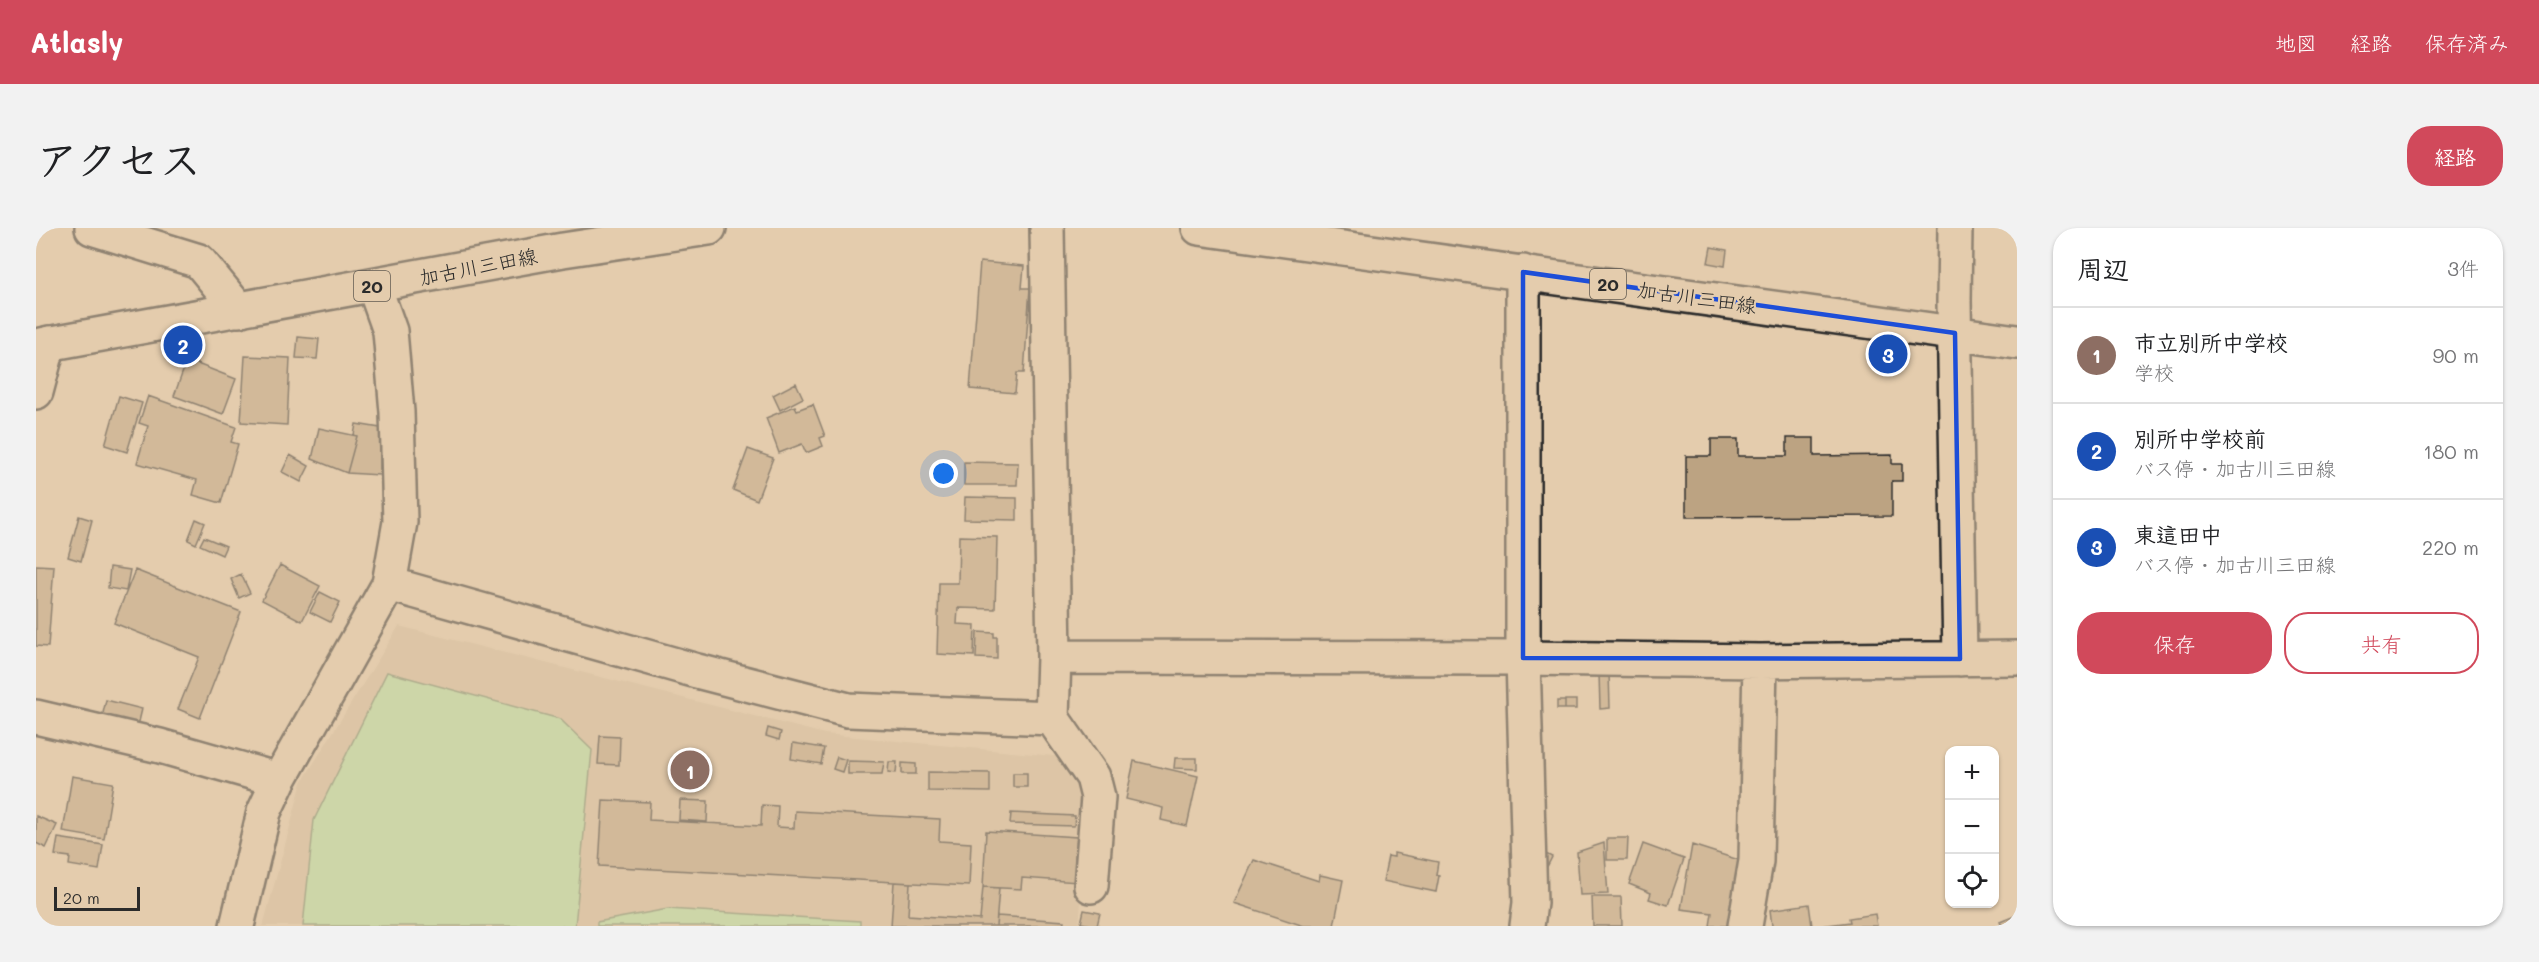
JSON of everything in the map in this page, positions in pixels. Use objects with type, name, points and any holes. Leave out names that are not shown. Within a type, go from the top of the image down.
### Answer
[{"type":"street","points":[[92,228],[199,261],[239,310]]},
{"type":"street","name":"加古川三田線","points":[[42,345],[374,286],[617,234],[709,228]]},
{"type":"street","points":[[1047,228],[1054,657],[1052,718],[1093,777],[1098,797],[1091,886]]},
{"type":"street","name":"加古川三田線","points":[[1199,228],[2017,342]]},
{"type":"street","points":[[1955,228],[1954,333],[1960,659]]},
{"type":"street","points":[[1523,272],[1523,658],[1530,903],[1527,926]]},
{"type":"street","points":[[237,926],[264,812],[279,780],[388,584],[400,522],[397,412],[390,331],[374,286]]},
{"type":"street","points":[[36,392],[42,345]]},
{"type":"street","points":[[388,584],[697,671],[848,710],[1052,718]]},
{"type":"street","points":[[1054,657],[1760,661],[2017,658]]},
{"type":"street","points":[[1745,926],[1756,861],[1760,661]]},
{"type":"street","points":[[36,717],[160,746],[279,780]]},
{"type":"highlighted area","points":[[1523,272],[1955,333],[1960,659],[1523,658]]},
{"type":"shaded area","points":[[399,626],[825,734],[1065,757],[1089,808],[1079,926],[263,926],[302,782]]},
{"type":"green space","points":[[387,672],[560,719],[592,750],[575,926],[303,926],[314,820]]},
{"type":"green space","points":[[668,909],[860,921],[860,926],[597,926],[597,922]]},
{"type":"building","points":[[1711,247],[1727,250],[1725,266],[1708,263]]},
{"type":"building","points":[[980,262],[1024,266],[1022,288],[1030,288],[1024,373],[1017,373],[1015,393],[970,389]]},
{"type":"building","points":[[298,337],[319,339],[317,359],[296,358]]},
{"type":"building","points":[[245,356],[290,358],[287,425],[241,422]]},
{"type":"building","points":[[187,360],[236,379],[223,414],[174,396]]},
{"type":"building","points":[[796,383],[803,398],[780,410],[773,395]]},
{"type":"building","points":[[119,396],[142,403],[127,452],[105,445]]},
{"type":"building","points":[[148,396],[236,427],[231,442],[238,444],[221,503],[193,495],[197,480],[137,463],[148,426],[139,423]]},
{"type":"building","points":[[813,404],[825,436],[820,438],[823,446],[806,453],[802,444],[779,453],[766,418],[795,406],[797,410]]},
{"type":"building","points":[[356,424],[380,428],[380,475],[347,473],[357,436],[354,435]]},
{"type":"building","points":[[319,428],[357,436],[347,473],[312,459]]},
{"type":"building","points":[[1787,438],[1814,438],[1814,456],[1892,455],[1892,464],[1902,464],[1902,481],[1892,481],[1892,516],[1686,517],[1686,456],[1711,456],[1711,439],[1738,439],[1738,456],[1787,456]]},
{"type":"building","points":[[748,449],[773,458],[757,500],[733,490]]},
{"type":"building","points":[[290,455],[309,466],[301,482],[282,472]]},
{"type":"building","points":[[964,462],[1018,463],[1017,485],[964,485]]},
{"type":"building","points":[[965,497],[1017,498],[1017,520],[964,519]]},
{"type":"building","points":[[79,516],[92,520],[81,561],[68,557]]},
{"type":"building","points":[[196,519],[205,523],[196,544],[188,540]]},
{"type":"building","points":[[959,536],[997,537],[995,609],[958,608],[957,624],[975,625],[974,656],[937,654],[939,583],[958,583]]},
{"type":"building","points":[[204,537],[226,546],[222,555],[200,545]]},
{"type":"building","points":[[36,565],[54,566],[48,647],[36,646]]},
{"type":"building","points":[[280,565],[320,586],[302,621],[262,600]]},
{"type":"building","points":[[110,567],[130,570],[126,591],[108,588]]},
{"type":"building","points":[[135,570],[241,612],[200,718],[178,709],[199,657],[114,623]]},
{"type":"building","points":[[241,574],[250,593],[239,598],[231,579]]},
{"type":"building","points":[[320,592],[340,602],[330,622],[310,612]]},
{"type":"building","points":[[977,632],[994,633],[994,637],[997,637],[997,659],[976,658]]},
{"type":"building","points":[[1609,672],[1610,708],[1600,709],[1599,673]]},
{"type":"building","points":[[106,700],[142,709],[137,730],[101,722]]},
{"type":"building","points":[[1565,700],[1576,700],[1576,709],[1565,709]]},
{"type":"building","points":[[1557,701],[1565,701],[1565,709],[1557,709]]},
{"type":"building","points":[[768,728],[781,732],[779,740],[766,736]]},
{"type":"building","points":[[600,736],[620,737],[619,765],[598,764]]},
{"type":"building","points":[[793,743],[824,748],[821,764],[791,759]]},
{"type":"building","points":[[837,757],[846,760],[842,772],[833,769]]},
{"type":"building","points":[[1175,758],[1197,758],[1197,769],[1174,768]]},
{"type":"building","points":[[848,761],[884,762],[882,774],[848,774]]},
{"type":"building","points":[[1134,761],[1198,776],[1187,826],[1161,820],[1163,808],[1126,799]]},
{"type":"building","points":[[889,762],[897,762],[896,773],[888,772]]},
{"type":"building","points":[[902,763],[916,764],[916,774],[902,774]]},
{"type":"building","points":[[928,772],[990,773],[990,792],[928,791]]},
{"type":"building","points":[[1013,773],[1027,773],[1027,787],[1013,787]]},
{"type":"building","points":[[72,776],[113,783],[104,839],[63,832]]},
{"type":"building","points":[[603,800],[650,802],[649,820],[761,826],[762,805],[778,806],[777,827],[794,828],[795,811],[940,819],[939,841],[971,843],[969,886],[599,866]]},
{"type":"building","points":[[680,800],[708,801],[707,822],[679,820]]},
{"type":"building","points":[[1011,813],[1075,816],[1074,826],[1010,824]]},
{"type":"building","points":[[36,816],[57,825],[46,848],[36,843]]},
{"type":"building","points":[[986,831],[1077,837],[1075,858],[1079,858],[1078,882],[1022,878],[1021,889],[983,887]]},
{"type":"building","points":[[58,838],[103,845],[99,870],[69,865],[70,857],[55,855]]},
{"type":"building","points":[[1607,838],[1628,838],[1627,860],[1607,860]]},
{"type":"building","points":[[1604,843],[1608,894],[1580,895],[1577,852]]},
{"type":"building","points":[[1643,844],[1684,859],[1668,905],[1649,899],[1651,893],[1629,884]]},
{"type":"building","points":[[1692,845],[1742,861],[1734,926],[1710,926],[1712,913],[1681,909]]},
{"type":"building","points":[[1394,853],[1438,862],[1436,875],[1439,876],[1436,892],[1383,881],[1388,856],[1394,857]]},
{"type":"building","points":[[1544,853],[1552,857],[1545,871]]},
{"type":"building","points":[[1254,860],[1319,881],[1320,875],[1343,880],[1334,926],[1304,926],[1234,903]]},
{"type":"building","points":[[894,882],[910,883],[908,915],[980,920],[983,887],[999,888],[996,926],[891,926]]},
{"type":"building","points":[[1592,897],[1621,897],[1622,926],[1593,926]]},
{"type":"building","points":[[1809,904],[1812,926],[1772,926],[1770,910]]},
{"type":"building","points":[[1084,910],[1100,913],[1097,926],[1081,923]]},
{"type":"building","points":[[1875,914],[1877,926],[1820,926],[1850,922],[1849,918]]},
{"type":"building","points":[[2017,915],[2017,926],[2002,926],[2000,922]]},
{"type":"building","points":[[997,916],[1064,921],[1063,926],[996,926]]},
{"type":"place","name":"別所中学校前","points":[[183,345]]},
{"type":"place","name":"東這田中","points":[[1888,354]]},
{"type":"place","name":"市立別所中学校","points":[[690,770]]}]
